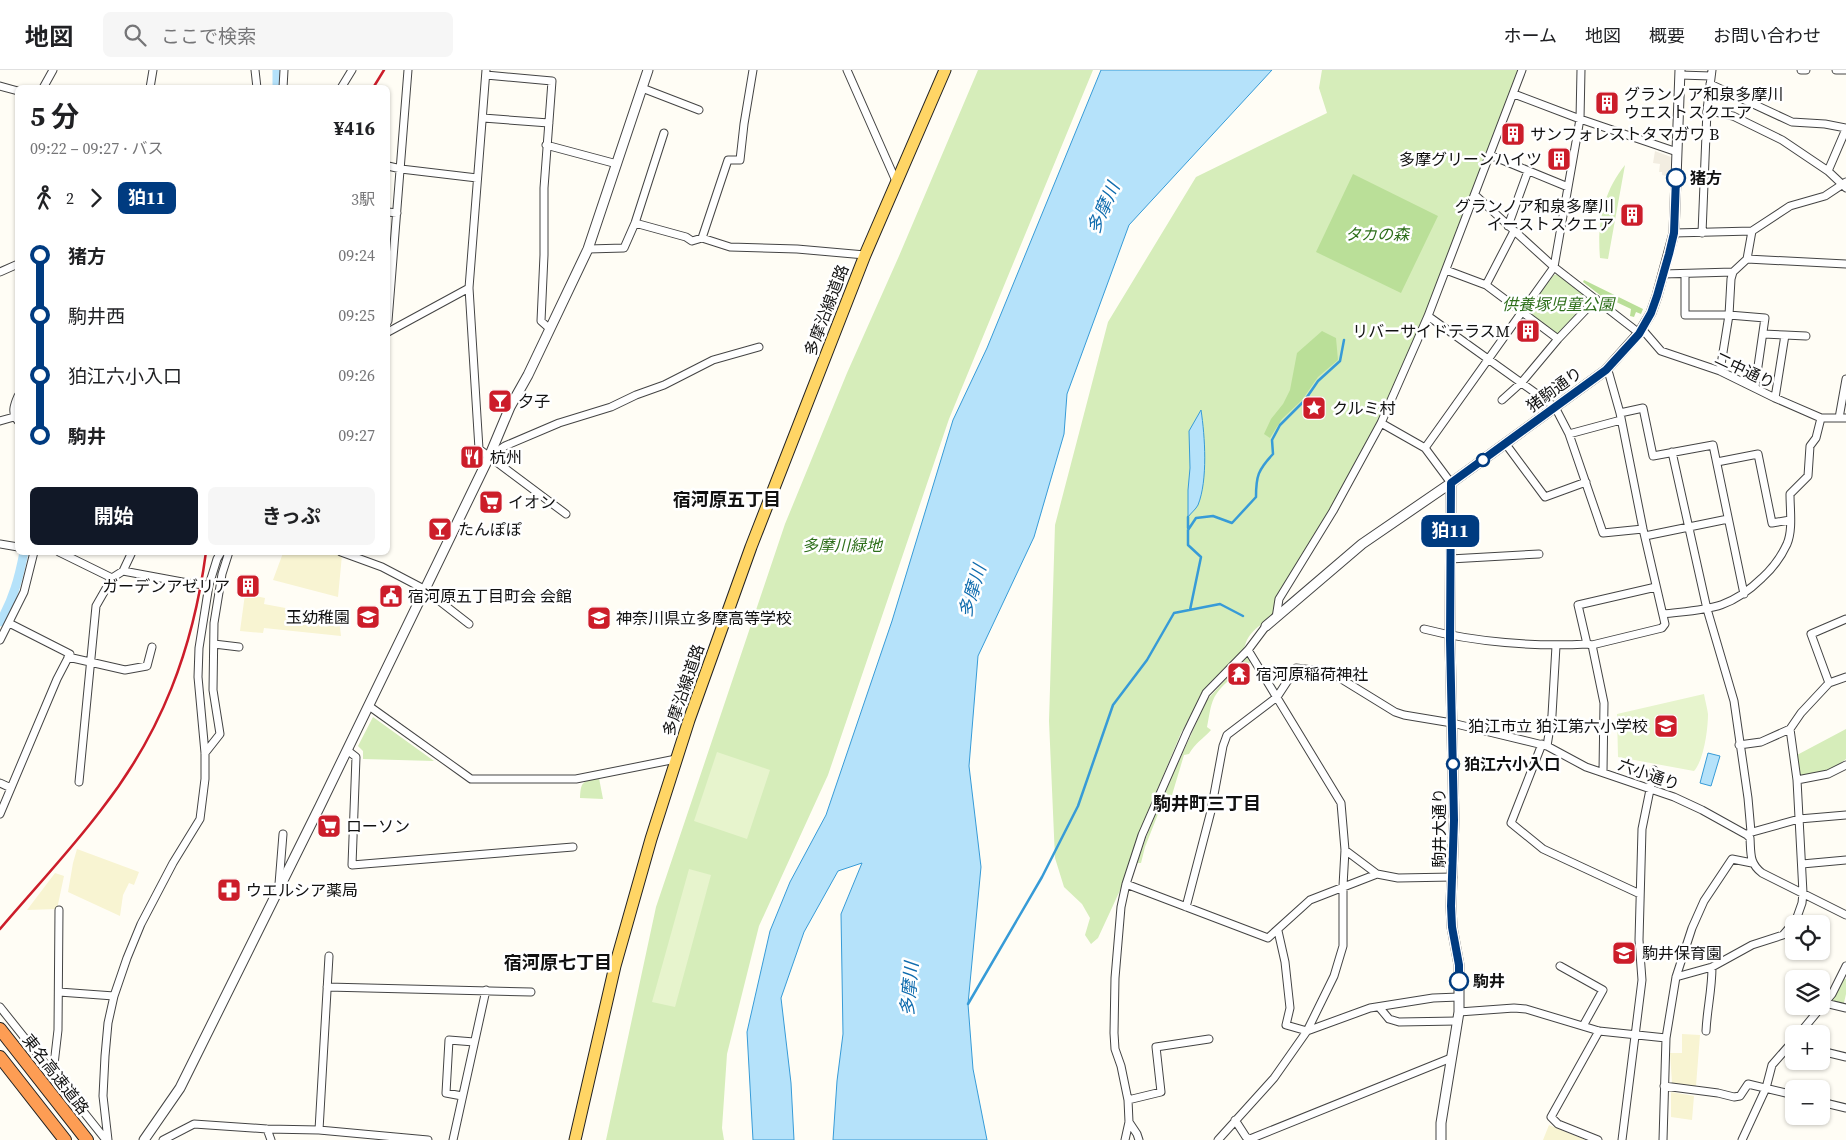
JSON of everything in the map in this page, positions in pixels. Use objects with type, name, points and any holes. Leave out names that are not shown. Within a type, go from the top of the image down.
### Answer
[{"type":"highway","name":"東名高速道路","points":[[0,1029],[87,1140]]},
{"type":"highway","name":"東名高速道路","points":[[0,1057],[65,1140]]},
{"type":"main road","name":"多摩沿線道路","points":[[574,1140],[615,966],[676,759],[751,547],[865,254],[945,70]]},
{"type":"street","points":[[45,85],[53,70]]},
{"type":"street","points":[[150,85],[153,70]]},
{"type":"street","points":[[255,70],[257,85]]},
{"type":"street","points":[[283,85],[284,70]]},
{"type":"street","points":[[343,85],[352,70]]},
{"type":"street","points":[[390,297],[408,70]]},
{"type":"street","points":[[144,1140],[180,1088],[369,706],[489,457],[510,407],[550,329],[588,248],[648,70]]},
{"type":"street","points":[[702,238],[728,160],[740,160],[744,124],[754,70]]},
{"type":"street","points":[[847,70],[896,181]]},
{"type":"street","points":[[1276,618],[1279,599],[1333,511],[1381,424],[1428,316],[1522,70]]},
{"type":"street","points":[[1425,448],[1554,267],[1580,119],[1581,70]]},
{"type":"street","points":[[1801,70],[1806,70]]},
{"type":"street","points":[[1836,70],[1846,70]]},
{"type":"street","points":[[550,329],[542,321],[544,188],[552,81],[486,72],[469,288],[480,449],[566,514]]},
{"type":"street","points":[[1679,72],[1712,73],[1707,110],[1702,233]]},
{"type":"street","name":"猪駒通り","points":[[1266,626],[1362,544],[1451,483],[1606,370],[1640,331],[1654,304],[1674,233],[1679,72]]},
{"type":"street","points":[[1710,84],[1792,122],[1825,124],[1846,129],[1828,171]]},
{"type":"street","points":[[0,86],[15,90]]},
{"type":"street","points":[[642,88],[699,110]]},
{"type":"street","points":[[1514,94],[1677,152]]},
{"type":"street","points":[[1674,233],[1752,231],[1790,206],[1825,196],[1844,185],[1828,171],[1782,140],[1733,116],[1707,110]]},
{"type":"street","points":[[483,118],[549,123]]},
{"type":"street","points":[[588,248],[624,248],[635,223],[664,133]]},
{"type":"street","points":[[546,146],[617,164]]},
{"type":"street","points":[[1490,155],[1568,187]]},
{"type":"street","points":[[390,166],[478,178]]},
{"type":"street","points":[[1508,226],[1528,171]]},
{"type":"street","name":"二中通り","points":[[1475,195],[1554,267],[1640,331],[1661,351],[1720,370],[1775,398],[1821,418],[1842,418]]},
{"type":"street","points":[[390,212],[397,213]]},
{"type":"street","points":[[635,223],[686,237],[692,241],[702,238],[730,247],[797,248],[865,254]]},
{"type":"street","points":[[1486,286],[1514,231]]},
{"type":"street","points":[[1663,274],[1684,275],[1733,272],[1747,259],[1752,231]]},
{"type":"street","points":[[1747,259],[1846,264]]},
{"type":"street","points":[[0,272],[15,265]]},
{"type":"street","points":[[1446,270],[1486,286],[1558,339]]},
{"type":"street","points":[[1720,370],[1729,315],[1733,272]]},
{"type":"street","points":[[1684,275],[1685,315],[1729,315],[1765,318],[1755,387]]},
{"type":"street","points":[[390,331],[469,288]]},
{"type":"street","points":[[1502,400],[1522,382],[1558,339],[1596,299]]},
{"type":"street","points":[[1428,316],[1555,407],[1569,434],[1603,533],[1643,528]]},
{"type":"street","points":[[1763,334],[1806,336]]},
{"type":"street","points":[[1775,398],[1784,335]]},
{"type":"street","points":[[489,457],[505,446],[560,422],[611,407],[664,385],[712,360],[759,347]]},
{"type":"street","points":[[1424,629],[1450,636],[1556,646],[1589,644],[1662,628],[1665,624],[1620,416],[1609,374],[1606,370]]},
{"type":"street","points":[[1842,418],[1846,379]]},
{"type":"street","points":[[1569,434],[1643,408],[1653,456],[1713,445],[1744,594]]},
{"type":"street","points":[[1663,614],[1707,609],[1727,604],[1744,594],[1777,561],[1787,544],[1790,520],[1790,494],[1808,476],[1810,446],[1816,438],[1821,418]]},
{"type":"street","points":[[0,421],[15,419]]},
{"type":"street","points":[[1381,424],[1425,448],[1451,483]]},
{"type":"street","points":[[1505,443],[1545,497],[1586,482]]},
{"type":"street","points":[[1672,452],[1707,609],[1734,701],[1748,798],[1752,863],[1762,873],[1846,915]]},
{"type":"street","points":[[1717,462],[1758,454],[1772,524],[1790,520]]},
{"type":"street","name":"駒井大通り","points":[[1441,1140],[1441,1124],[1458,1016],[1459,997],[1459,965],[1452,927],[1454,877],[1450,636],[1451,483]]},
{"type":"street","points":[[1645,536],[1728,519]]},
{"type":"street","points":[[0,544],[15,546]]},
{"type":"street","points":[[1450,559],[1539,554]]},
{"type":"street","points":[[0,640],[24,592],[33,555]]},
{"type":"street","points":[[65,555],[112,578]]},
{"type":"street","points":[[79,782],[92,664],[96,606],[112,578],[123,571],[131,555]]},
{"type":"street","points":[[107,1140],[103,1096],[108,1022],[114,996],[141,924],[173,863],[200,819],[205,779],[205,753],[198,677],[199,648],[209,585],[219,555]]},
{"type":"street","points":[[205,753],[220,734],[213,690],[214,623],[222,574],[228,555]]},
{"type":"street","points":[[350,555],[382,566],[424,589],[469,624]]},
{"type":"street","points":[[123,571],[192,584],[209,585]]},
{"type":"street","points":[[1603,772],[1604,703],[1578,604],[1656,587]]},
{"type":"street","points":[[1829,683],[1811,634],[1846,619]]},
{"type":"street","points":[[0,814],[57,679],[70,654],[9,624]]},
{"type":"street","points":[[1125,1140],[1129,1122],[1128,1100],[1121,1066],[1115,1049],[1114,1033],[1115,978],[1120,907],[1126,884],[1142,835],[1183,740],[1206,693],[1248,650],[1266,626]]},
{"type":"street","points":[[214,644],[238,646]]},
{"type":"street","points":[[1556,646],[1552,715],[1544,745],[1511,823],[1543,849],[1640,894]]},
{"type":"street","points":[[68,657],[125,670],[147,666],[152,647]]},
{"type":"street","points":[[1218,1140],[1274,1078],[1307,1031],[1334,976],[1341,954],[1343,929],[1342,886],[1345,850],[1341,803],[1248,650]]},
{"type":"street","name":"六小通り","points":[[1277,697],[1296,668],[1330,672],[1395,712],[1452,723],[1544,745],[1586,767],[1650,788],[1749,833]]},
{"type":"street","points":[[1739,745],[1761,742],[1790,729],[1801,713],[1829,683],[1846,677]]},
{"type":"street","points":[[1186,907],[1211,811],[1226,735],[1277,697]]},
{"type":"street","points":[[369,706],[471,779],[576,779],[676,759]]},
{"type":"street","points":[[1676,977],[1712,967],[1752,945],[1783,935],[1796,920],[1802,903],[1803,893],[1797,780],[1790,729]]},
{"type":"street","points":[[347,750],[356,757],[352,865],[573,847]]},
{"type":"street","points":[[1797,780],[1828,774],[1846,765]]},
{"type":"street","points":[[1622,1140],[1642,980],[1639,940],[1642,830],[1654,770]]},
{"type":"street","points":[[0,784],[11,788]]},
{"type":"street","points":[[1749,833],[1799,819],[1846,815]]},
{"type":"street","points":[[279,890],[283,834]]},
{"type":"street","points":[[1345,850],[1377,874],[1398,878],[1454,877]]},
{"type":"street","points":[[1663,1140],[1666,1038],[1676,977],[1692,928],[1704,901],[1732,859],[1752,863]]},
{"type":"street","points":[[1802,864],[1846,860]]},
{"type":"street","points":[[1126,884],[1268,938],[1278,931],[1310,900],[1377,874]]},
{"type":"street","points":[[53,1073],[60,992],[59,910]]},
{"type":"street","points":[[1278,931],[1285,962],[1290,1008],[1286,1025],[1307,1031],[1379,1006],[1433,998],[1459,997]]},
{"type":"street","points":[[319,1130],[329,956]]},
{"type":"street","points":[[1560,966],[1604,990],[1583,1026]]},
{"type":"street","points":[[1830,997],[1843,978],[1846,966]]},
{"type":"street","points":[[1706,1032],[1707,1012],[1712,989],[1712,967]]},
{"type":"street","points":[[327,987],[531,992]]},
{"type":"street","points":[[452,1140],[486,990]]},
{"type":"street","points":[[60,992],[114,996]]},
{"type":"street","points":[[1830,1004],[1846,1008]]},
{"type":"street","points":[[1379,1006],[1390,1018],[1399,1022],[1514,1008],[1526,1009],[1599,1031],[1666,1038]]},
{"type":"street","points":[[0,1008],[107,1140]]},
{"type":"street","points":[[1807,1025],[1816,1015]]},
{"type":"street","points":[[1598,1140],[1558,1124],[1551,1117],[1599,1031]]},
{"type":"street","points":[[1128,1100],[1161,1092],[1156,1047],[1209,1039]]},
{"type":"street","points":[[462,1096],[446,1093],[449,1040],[474,1042]]},
{"type":"street","points":[[1742,1140],[1766,1088],[1772,1065],[1785,1051]]},
{"type":"street","points":[[1830,1053],[1846,1057]]},
{"type":"street","points":[[1235,1120],[1246,1137],[1250,1139],[1451,1058]]},
{"type":"street","points":[[1664,1086],[1734,1097],[1740,1096],[1748,1084],[1785,1093]]},
{"type":"street","points":[[1830,1104],[1846,1108]]},
{"type":"street","points":[[1129,1122],[1138,1134],[1139,1140]]},
{"type":"street","points":[[163,1140],[194,1124],[319,1130],[383,1138],[428,1140]]},
{"type":"street","points":[[267,1129],[271,1140]]},
{"type":"shaded area","points":[[1655,151],[1671,157],[1670,177],[1659,172],[1660,164],[1653,163]]},
{"type":"shaded area","points":[[282,555],[342,555],[338,597],[273,580]]},
{"type":"shaded area","points":[[245,594],[265,598],[264,604],[339,618],[341,636],[264,628],[263,633],[240,631]]},
{"type":"shaded area","points":[[77,849],[139,872],[134,885],[129,883],[123,895],[120,916],[68,892]]},
{"type":"shaded area","points":[[55,873],[64,876],[57,909],[27,910]]},
{"type":"shaded area","points":[[1682,1034],[1700,1035],[1696,1086],[1672,1083],[1670,1053],[1682,1053]]},
{"type":"shaded area","points":[[1671,1092],[1694,1096],[1692,1120],[1671,1117]]},
{"type":"shaded area","points":[[1549,1125],[1586,1140],[1543,1140]]},
{"type":"green space","name":"多摩川緑地","points":[[978,70],[1093,70],[949,419],[828,775],[759,926],[727,1054],[722,1128],[724,1140],[606,1140],[656,907],[785,524],[847,373]]},
{"type":"green space","points":[[1322,70],[1520,70],[1444,267],[1387,406],[1331,507],[1277,598],[1273,616],[1254,630],[1247,639],[1244,651],[1206,688],[1181,733],[1145,819],[1122,886],[1098,938],[1091,944],[1085,935],[1090,918],[1082,904],[1064,887],[1055,858],[1049,721],[1055,525],[1108,322],[1196,177],[1327,113],[1319,88]]},
{"type":"green space","points":[[1625,165],[1608,259],[1600,258],[1599,245],[1603,209],[1611,186]]},
{"type":"green space","name":"タカの森","points":[[1353,174],[1438,216],[1401,293],[1316,252]]},
{"type":"green space","name":"供養塚児童公園","points":[[1558,274],[1588,298],[1589,302],[1560,335],[1527,313],[1527,310],[1554,275]]},
{"type":"green space","points":[[1584,280],[1643,309],[1641,314],[1636,312],[1634,317],[1630,316],[1631,309],[1612,300],[1609,302],[1583,282]]},
{"type":"green space","points":[[1322,331],[1336,338],[1338,360],[1318,377],[1302,400],[1282,419],[1270,438],[1264,434],[1271,419],[1283,404],[1290,390],[1297,353]]},
{"type":"green space","points":[[1248,655],[1252,661],[1241,673],[1226,683],[1214,698],[1207,727],[1211,730],[1196,744],[1189,754],[1184,755],[1172,795],[1169,799],[1164,799],[1145,847],[1141,863],[1137,863],[1154,815],[1207,700]]},
{"type":"green space","points":[[1704,694],[1708,714],[1706,736],[1703,752],[1694,771],[1618,757],[1617,714]]},
{"type":"green space","points":[[373,717],[434,761],[363,759],[363,751],[358,746]]},
{"type":"green space","points":[[1846,729],[1846,759],[1831,770],[1799,777],[1797,755]]},
{"type":"green space","points":[[717,752],[770,770],[747,839],[694,821]]},
{"type":"green space","points":[[599,778],[603,799],[580,798],[582,785],[589,780]]},
{"type":"green space","points":[[689,869],[711,875],[675,1007],[652,1002]]},
{"type":"green space","points":[[1840,977],[1846,979],[1846,994],[1843,1007],[1830,1004],[1830,994]]},
{"type":"water","name":"多摩川","points":[[1101,70],[1272,70],[1129,225],[1067,394],[1064,434],[1034,537],[978,656],[969,766],[981,867],[968,1004],[973,1069],[987,1140],[833,1140],[837,1081],[843,1034],[841,914],[862,863],[838,871],[804,932],[781,998],[791,1083],[794,1140],[753,1140],[747,1032],[770,931],[790,882],[826,815],[892,621],[953,420],[987,348]]},
{"type":"water","points":[[1201,410],[1204,432],[1203,483],[1198,505],[1188,517],[1189,431]]},
{"type":"water","points":[[1708,753],[1720,756],[1711,786],[1700,783]]},
{"type":"waterway","points":[[277,70],[277,85]]},
{"type":"waterway","points":[[1190,610],[1201,557],[1188,545],[1188,530],[1196,518],[1213,516],[1232,523],[1256,497],[1259,474],[1273,454],[1272,440],[1280,425],[1305,400],[1318,381],[1340,361],[1344,340]]},
{"type":"waterway","points":[[1188,517],[1188,528]]},
{"type":"waterway","points":[[0,622],[15,588],[23,555]]},
{"type":"waterway","points":[[968,1004],[1042,877],[1078,806],[1113,705],[1147,660],[1174,613],[1220,604],[1243,616]]},
{"type":"railway","points":[[375,85],[384,70]]},
{"type":"railway","points":[[0,929],[101,810],[122,780],[158,720],[172,688],[193,622],[206,555]]},
{"type":"bus line","name":"狛11","points":[[1459,981],[1459,965],[1452,927],[1451,906],[1454,877],[1454,770],[1450,640],[1451,483],[1606,370],[1639,334],[1651,313],[1657,296],[1674,233],[1676,178]]},
{"type":"place","name":"グランノア和泉多摩川 ウエストスクエア","points":[[1607,103]]},
{"type":"place","name":"サンフォレストタマガワ B","points":[[1513,134]]},
{"type":"place","name":"多摩グリーンハイツ","points":[[1559,159]]},
{"type":"place","name":"猪方","points":[[1676,178]]},
{"type":"place","name":"グランノア和泉多摩川 イーストスクエア","points":[[1632,215]]},
{"type":"place","name":"リバーサイドテラスM","points":[[1528,331]]},
{"type":"place","name":"夕子","points":[[500,401]]},
{"type":"place","name":"クルミ村","points":[[1314,408]]},
{"type":"place","name":"杭州","points":[[472,457]]},
{"type":"place","name":"イオン","points":[[491,502]]},
{"type":"place","name":"たんぽぽ","points":[[440,529]]},
{"type":"place","name":"ガーデンアゼリア","points":[[248,586]]},
{"type":"place","name":"宿河原五丁目町会 会館","points":[[391,596]]},
{"type":"place","name":"玉幼稚園","points":[[368,617]]},
{"type":"place","name":"神奈川県立多摩高等学校","points":[[599,618]]},
{"type":"place","name":"宿河原稲荷神社","points":[[1239,674]]},
{"type":"place","name":"狛江市立 狛江第六小学校","points":[[1666,726]]},
{"type":"place","name":"狛江六小入口","points":[[1453,764]]},
{"type":"place","name":"ローソン","points":[[329,826]]},
{"type":"place","name":"ウエルシア薬局","points":[[229,890]]},
{"type":"place","name":"駒井保育園","points":[[1624,953]]},
{"type":"place","name":"駒井","points":[[1459,981]]},
{"type":"district","name":"宿河原五丁目","points":[[727,499]]},
{"type":"district","name":"駒井町三丁目","points":[[1207,803]]},
{"type":"district","name":"宿河原七丁目","points":[[558,962]]}]
